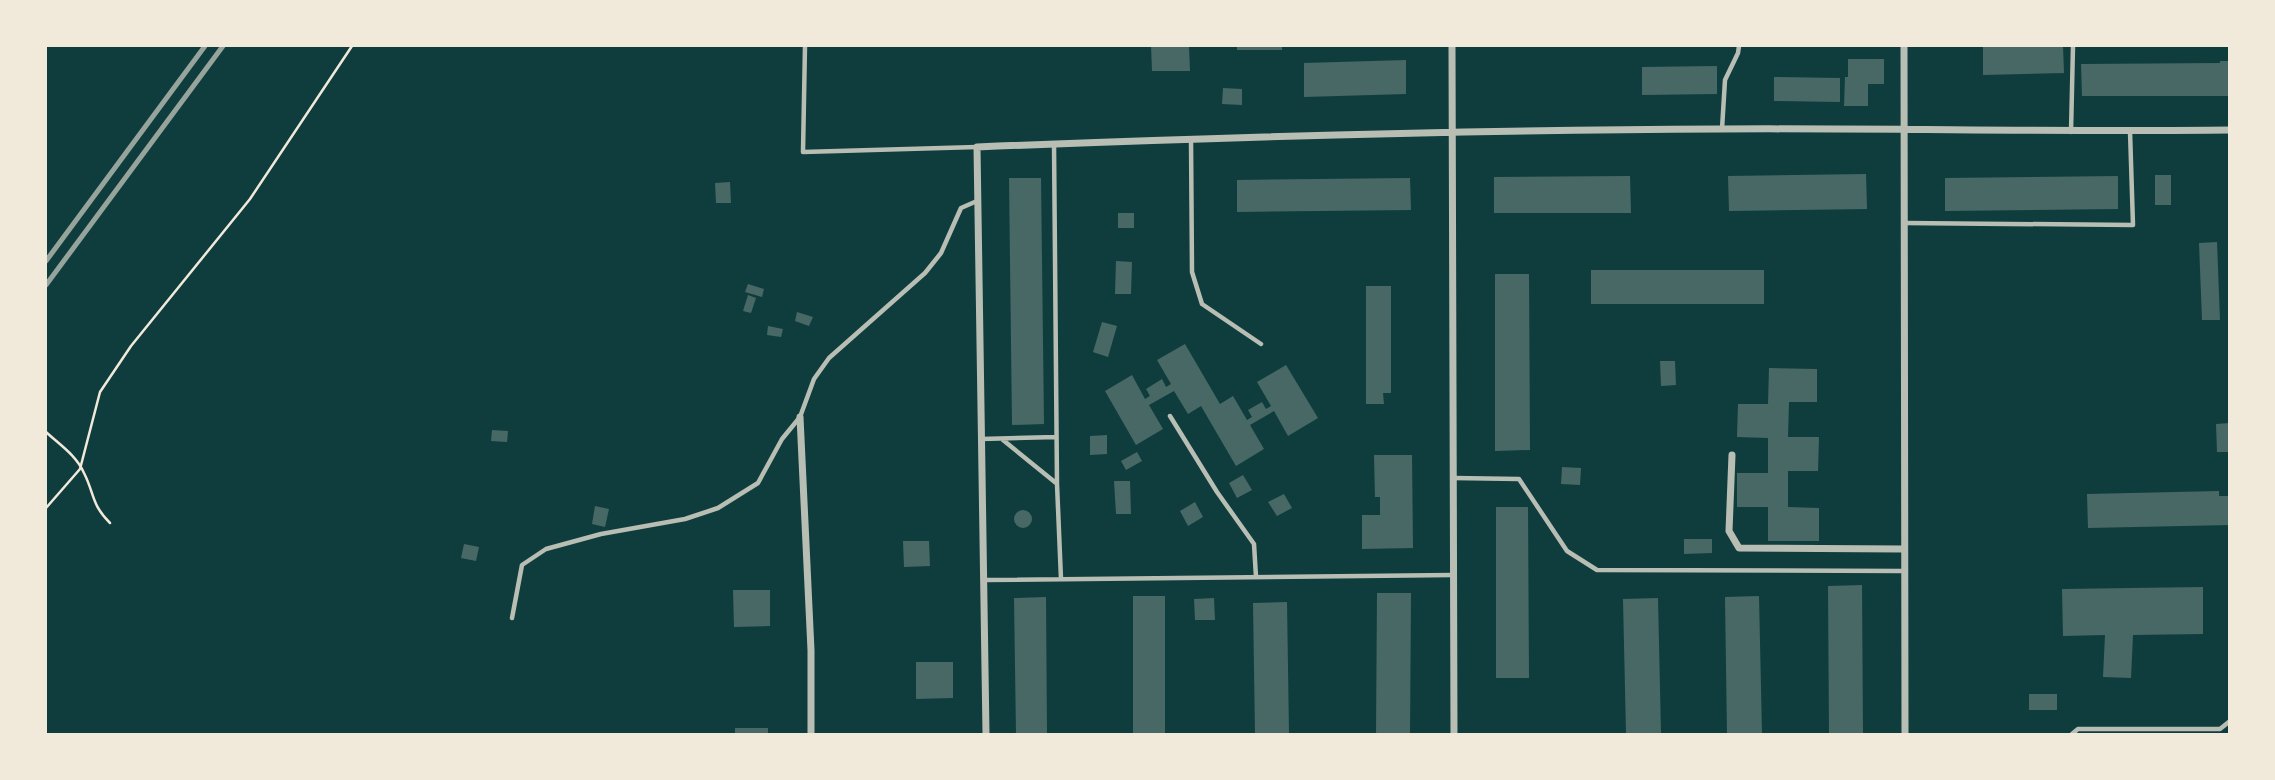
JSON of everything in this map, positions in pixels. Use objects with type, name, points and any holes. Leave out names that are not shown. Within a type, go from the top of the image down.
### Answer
[{"type":"street","points":[[1452,46],[1454,734]]},
{"type":"street","points":[[1904,46],[1905,734]]},
{"type":"street","points":[[986,734],[977,147],[1191,138],[1453,132],[1722,129],[2071,132],[2230,130]]},
{"type":"street","points":[[800,417],[811,650],[811,734]]},
{"type":"street","points":[[1732,455],[1729,531],[1739,548],[1903,549]]},
{"type":"lane","points":[[805,46],[803,152],[977,147]]},
{"type":"lane","points":[[1722,129],[1725,80],[1738,53],[1738,46]]},
{"type":"lane","points":[[2071,132],[2073,46]]},
{"type":"lane","points":[[1903,223],[2133,225],[2130,131]]},
{"type":"lane","points":[[1191,138],[1192,272],[1202,304],[1261,344]]},
{"type":"lane","points":[[1054,144],[1056,484],[1061,579]]},
{"type":"lane","points":[[512,618],[522,565],[546,549],[601,534],[685,519],[718,508],[758,483],[782,439],[800,417],[814,379],[829,358],[925,272],[941,253],[961,208],[978,200]]},
{"type":"lane","points":[[1170,416],[1217,492],[1254,544],[1256,577]]},
{"type":"lane","points":[[981,439],[1056,438]]},
{"type":"lane","points":[[1002,439],[1056,484]]},
{"type":"lane","points":[[1453,478],[1519,479],[1567,551],[1597,570],[1903,571]]},
{"type":"lane","points":[[984,580],[1453,575]]},
{"type":"lane","points":[[2072,734],[2078,729],[2220,729],[2230,721]]},
{"type":"path","points":[[46,508],[80,469],[100,392],[131,346],[250,198],[352,46]]},
{"type":"path","points":[[46,432],[75,457],[84,472],[94,504],[110,523]]},
{"type":"building","points":[[1151,46],[1189,46],[1190,71],[1152,71]]},
{"type":"building","points":[[1237,46],[1282,46],[1282,50],[1237,50]]},
{"type":"building","points":[[1983,46],[2063,46],[2064,73],[1983,75]]},
{"type":"building","points":[[1848,59],[1884,59],[1884,84],[1868,84],[1868,106],[1844,106]]},
{"type":"building","points":[[1406,60],[1406,94],[1304,97],[1304,63]]},
{"type":"building","points":[[2230,61],[2230,96],[2082,96],[2081,64]]},
{"type":"building","points":[[1717,66],[1717,94],[1642,95],[1642,67]]},
{"type":"building","points":[[1774,77],[1840,78],[1840,102],[1774,101]]},
{"type":"building","points":[[1223,88],[1242,89],[1242,105],[1222,104]]},
{"type":"building","points":[[1866,174],[1867,209],[1729,211],[1728,176]]},
{"type":"building","points":[[2155,175],[2171,175],[2171,205],[2155,205]]},
{"type":"building","points":[[1630,176],[1631,213],[1494,213],[1494,177]]},
{"type":"building","points":[[2118,176],[2118,209],[1945,211],[1945,178]]},
{"type":"building","points":[[1009,178],[1041,178],[1044,424],[1012,425]]},
{"type":"building","points":[[1410,178],[1411,210],[1237,212],[1237,180]]},
{"type":"building","points":[[730,182],[731,203],[716,203],[715,183]]},
{"type":"building","points":[[1118,213],[1134,213],[1134,228],[1118,228]]},
{"type":"building","points":[[2217,242],[2220,320],[2202,320],[2199,243]]},
{"type":"building","points":[[1116,261],[1132,262],[1131,294],[1115,294]]},
{"type":"building","points":[[1591,270],[1764,270],[1764,304],[1591,304]]},
{"type":"building","points":[[1495,274],[1529,274],[1530,450],[1495,451]]},
{"type":"building","points":[[748,284],[764,289],[762,297],[745,292]]},
{"type":"building","points":[[1366,286],[1391,286],[1391,393],[1383,393],[1384,404],[1366,404]]},
{"type":"building","points":[[748,295],[756,298],[751,313],[743,311]]},
{"type":"building","points":[[797,312],[813,317],[809,326],[795,321]]},
{"type":"building","points":[[1102,322],[1117,326],[1108,357],[1093,352]]},
{"type":"building","points":[[768,326],[783,329],[781,337],[767,335]]},
{"type":"building","points":[[1185,344],[1220,404],[1233,396],[1247,420],[1252,417],[1248,410],[1262,402],[1266,409],[1271,406],[1257,382],[1286,365],[1318,418],[1288,436],[1274,411],[1250,425],[1264,449],[1236,466],[1201,406],[1188,414],[1174,391],[1149,405],[1163,429],[1136,445],[1105,391],[1132,375],[1145,399],[1150,396],[1146,389],[1162,379],[1166,387],[1171,384],[1157,360]]},
{"type":"building","points":[[1660,361],[1675,361],[1676,385],[1661,386]]},
{"type":"building","points":[[1769,368],[1817,369],[1817,402],[1789,402],[1788,437],[1819,437],[1818,471],[1788,471],[1788,507],[1819,508],[1819,541],[1768,541],[1768,507],[1737,507],[1737,473],[1768,473],[1768,438],[1737,437],[1738,404],[1768,404]]},
{"type":"building","points":[[2230,423],[2230,452],[2217,452],[2216,424]]},
{"type":"building","points":[[492,430],[508,431],[507,442],[491,441]]},
{"type":"building","points":[[1107,435],[1107,454],[1090,455],[1090,436]]},
{"type":"building","points":[[1137,452],[1142,461],[1126,470],[1121,461]]},
{"type":"building","points":[[1374,455],[1412,455],[1413,548],[1362,549],[1362,515],[1380,515],[1380,497],[1375,497]]},
{"type":"building","points":[[1562,467],[1581,468],[1580,485],[1561,484]]},
{"type":"building","points":[[1243,475],[1252,490],[1237,498],[1229,483]]},
{"type":"building","points":[[1114,481],[1130,481],[1131,514],[1116,514]]},
{"type":"building","points":[[2219,491],[2219,496],[2230,496],[2230,525],[2088,528],[2087,494]]},
{"type":"building","points":[[1284,494],[1292,508],[1277,516],[1268,502]]},
{"type":"building","points":[[1195,502],[1203,517],[1188,526],[1180,511]]},
{"type":"building","points":[[595,506],[609,509],[605,527],[592,524]]},
{"type":"building","points":[[1496,507],[1528,507],[1529,678],[1496,678]]},
{"type":"building","points":[[1023,510],[1029,513],[1032,519],[1029,525],[1023,528],[1017,525],[1014,519],[1017,513]]},
{"type":"building","points":[[1684,539],[1712,539],[1712,553],[1684,554]]},
{"type":"building","points":[[903,541],[929,541],[930,566],[904,567]]},
{"type":"building","points":[[464,544],[479,547],[476,561],[461,558]]},
{"type":"building","points":[[1862,585],[1863,734],[1829,734],[1828,586]]},
{"type":"building","points":[[2203,587],[2203,634],[2133,635],[2131,678],[2103,677],[2105,635],[2063,636],[2062,589]]},
{"type":"building","points":[[733,590],[770,590],[770,626],[734,627]]},
{"type":"building","points":[[1377,593],[1411,593],[1410,734],[1376,734]]},
{"type":"building","points":[[1133,596],[1165,596],[1165,734],[1133,734]]},
{"type":"building","points":[[1759,596],[1762,734],[1727,734],[1725,597]]},
{"type":"building","points":[[1046,597],[1047,734],[1016,734],[1014,598]]},
{"type":"building","points":[[1214,598],[1215,620],[1195,620],[1194,599]]},
{"type":"building","points":[[1658,598],[1661,734],[1626,734],[1623,599]]},
{"type":"building","points":[[1287,602],[1289,734],[1255,734],[1253,603]]},
{"type":"building","points":[[916,662],[953,662],[953,698],[916,699]]},
{"type":"building","points":[[2029,694],[2057,694],[2057,710],[2029,710]]},
{"type":"building","points":[[735,728],[768,728],[768,734],[735,734]]},
{"type":"railway","points":[[46,261],[205,46]]},
{"type":"railway","points":[[46,285],[223,46]]}]
